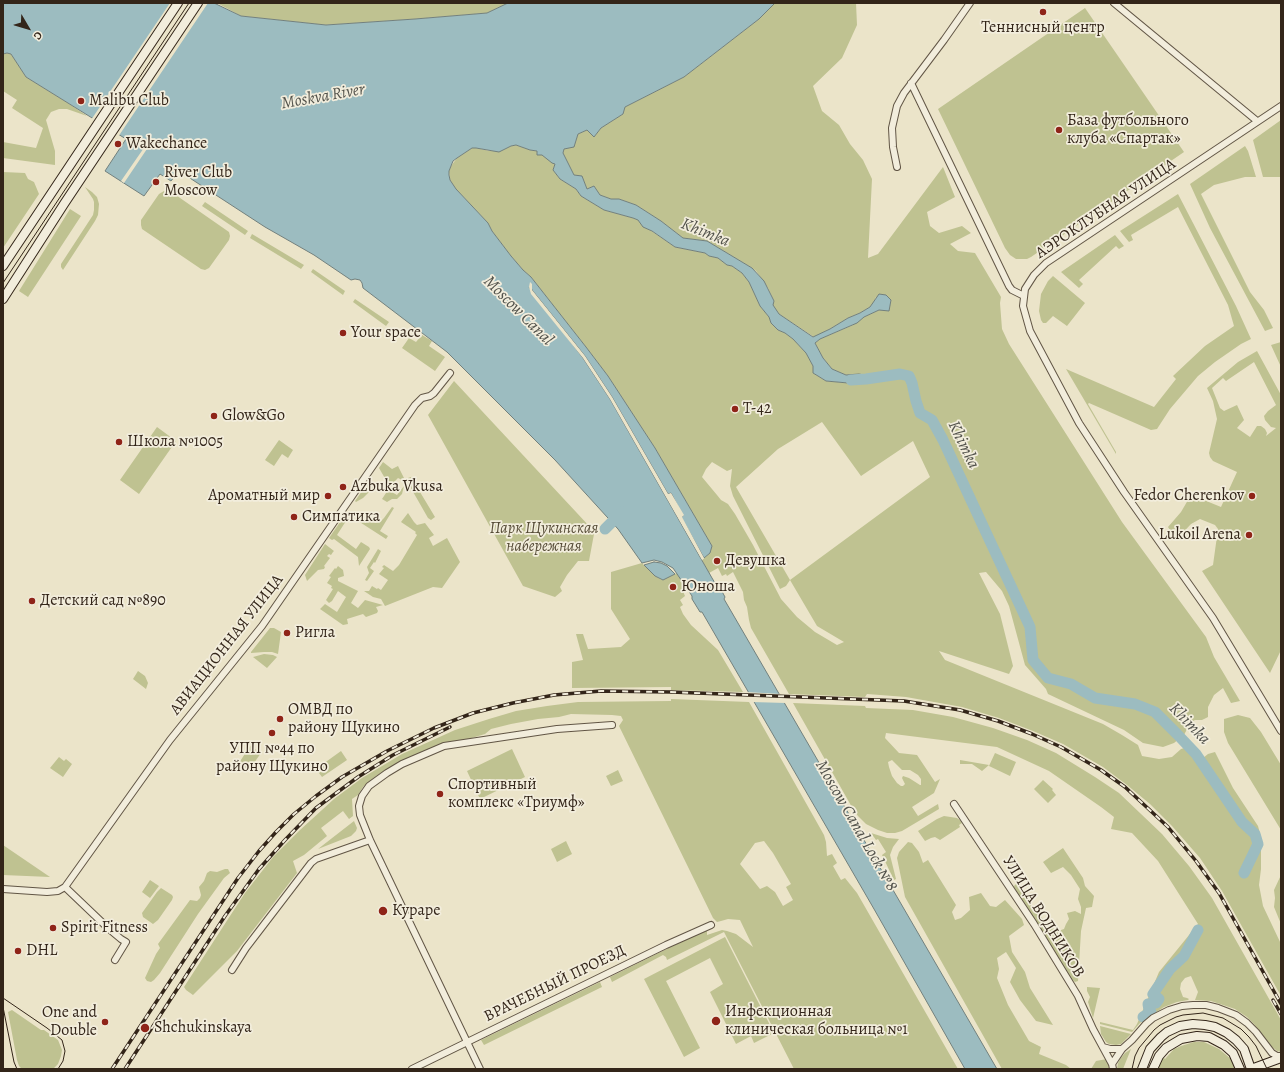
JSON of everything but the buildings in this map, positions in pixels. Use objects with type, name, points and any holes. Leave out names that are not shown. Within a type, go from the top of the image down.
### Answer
[{"type":"main road","points":[[3,266],[178,3]]},
{"type":"main road","points":[[3,299],[64,204],[198,3]]},
{"type":"main road","points":[[1142,1069],[1150,1049],[1161,1037],[1167,1032],[1180,1026],[1193,1024],[1215,1027],[1227,1033],[1244,1049],[1250,1067],[1281,1057]]},
{"type":"main road","points":[[1154,1069],[1159,1056],[1166,1048],[1181,1039],[1197,1036],[1209,1037],[1224,1045],[1233,1054],[1240,1068]]},
{"type":"street","points":[[897,167],[893,147],[892,128],[896,106],[910,83],[944,40],[970,3]]},
{"type":"street","points":[[1114,3],[1257,121]]},
{"type":"street","points":[[910,83],[1009,286],[1012,290],[1024,296]]},
{"type":"street","name":"АЭРОКЛУБНАЯ УЛИЦА","points":[[1281,106],[1046,263],[1034,275],[1025,289],[1022,306],[1030,331],[1079,423],[1124,492],[1213,618],[1281,731]]},
{"type":"street","name":"АВИАЦИОННАЯ УЛИЦА","points":[[65,887],[170,740],[275,609],[324,534],[415,404],[422,398],[430,396],[434,393],[450,373]]},
{"type":"street","points":[[480,1069],[370,840],[360,815],[359,806],[362,796],[375,782],[402,764],[444,746],[557,729],[612,725]]},
{"type":"street","name":"УЛИЦА ВОДНИКОВ","points":[[954,804],[1034,924],[1078,996],[1113,1067]]},
{"type":"street","points":[[232,970],[250,942],[311,863],[316,859],[370,840]]},
{"type":"street","points":[[3,889],[47,892],[58,891],[65,887],[109,929],[126,942],[114,960]]},
{"type":"street","name":"ВРАЧЕБНЫЙ ПРОЕЗД","points":[[412,1069],[711,924]]},
{"type":"street","name":"УЛИЦА ВОДНИКОВ","points":[[1113,1067],[1122,1049],[1146,1024],[1161,1014],[1182,1006],[1206,1005],[1226,1010],[1247,1023],[1272,1052],[1281,1057]]},
{"type":"street","points":[[1103,1047],[1110,1049],[1122,1049]]},
{"type":"green space","points":[[217,3],[508,3],[487,13],[326,25],[241,16]]},
{"type":"green space","points":[[775,3],[856,3],[857,25],[842,58],[813,86],[822,111],[839,125],[850,144],[863,160],[872,179],[868,258],[878,254],[943,167],[955,197],[927,212],[930,226],[939,233],[962,226],[971,233],[950,244],[958,251],[975,253],[1001,297],[1002,329],[1009,344],[1122,522],[1206,637],[1214,657],[1240,701],[1231,703],[1223,688],[1214,695],[1208,707],[1208,717],[1202,720],[1195,720],[1190,723],[1184,735],[1174,743],[1163,747],[1143,743],[1124,730],[1048,694],[1046,689],[1025,665],[1009,606],[1002,591],[986,572],[979,573],[1000,614],[1013,666],[1009,674],[939,651],[945,660],[1103,724],[1138,745],[1142,756],[1159,759],[1172,757],[1181,749],[1187,747],[1194,747],[1200,758],[1215,752],[1233,788],[1258,826],[1261,837],[1261,869],[1259,885],[1263,906],[1281,944],[1281,996],[1222,891],[1200,858],[1150,804],[1103,767],[1063,744],[1033,731],[999,718],[962,707],[906,697],[867,694],[865,697],[789,694],[751,628],[743,592],[733,572],[727,576],[726,574],[722,576],[718,568],[709,573],[702,560],[710,553],[712,546],[655,448],[608,376],[531,277],[511,256],[492,231],[488,223],[456,189],[450,180],[449,171],[451,166],[457,158],[472,148],[490,151],[503,150],[516,145],[537,151],[555,164],[553,170],[560,179],[576,189],[581,196],[604,210],[638,220],[675,247],[705,253],[709,256],[718,258],[742,273],[749,282],[760,306],[769,317],[771,323],[778,330],[793,339],[806,353],[813,366],[813,373],[826,381],[848,383],[866,379],[864,375],[846,375],[832,369],[823,358],[815,343],[820,339],[853,325],[864,317],[879,310],[889,310],[891,300],[876,297],[874,303],[870,307],[814,337],[779,314],[772,305],[774,301],[768,288],[756,271],[752,268],[707,241],[683,238],[661,221],[636,205],[619,199],[611,199],[600,195],[594,186],[587,189],[582,177],[574,175],[563,153],[564,149],[574,146],[578,134],[587,130],[594,137],[601,128],[623,114],[625,107],[684,77],[759,19]],"holes":[[[822,422],[861,476],[913,441],[930,477],[790,580],[736,487],[778,449]],[[712,462],[727,471],[732,469],[730,486],[733,496],[780,589],[786,586],[790,580],[817,626],[844,642],[837,645],[815,632],[797,617],[781,599],[735,514],[728,504],[721,500],[702,477]]]},
{"type":"green space","name":"База футбольного клуба «Спартак»","points":[[1085,8],[1184,152],[1031,257],[1027,259],[1016,259],[1010,255],[1005,248],[938,109]]},
{"type":"green space","points":[[3,54],[11,54],[26,77],[87,116],[67,109],[59,109],[51,112],[46,120],[55,151],[55,165],[3,158],[3,142],[36,148],[43,128],[12,108],[17,100],[3,91]]},
{"type":"green space","points":[[1281,120],[1281,177],[1263,177],[1253,140]]},
{"type":"green space","points":[[1245,146],[1256,177],[1245,177],[1214,185],[1201,194],[1250,292],[1264,310],[1273,328],[1265,331],[1210,228],[1190,184]]},
{"type":"green space","points":[[3,172],[25,173],[28,179],[34,182],[39,194],[3,248]]},
{"type":"green space","points":[[85,187],[97,197],[99,204],[98,215],[63,270],[61,264],[93,215],[94,202]]},
{"type":"green space","points":[[164,191],[170,191],[229,232],[229,240],[209,268],[205,270],[201,269],[142,229],[141,220],[159,194]]},
{"type":"green space","points":[[1178,194],[1236,306],[1251,339],[1215,362],[1198,376],[1170,409],[1157,429],[1151,430],[1089,403],[1088,404],[1116,454],[1066,369],[1154,407],[1176,379],[1173,376],[1205,346],[1234,326],[1228,305],[1178,207],[1131,235],[1133,240],[1129,242],[1120,231]]},
{"type":"green space","points":[[205,202],[248,231],[245,235],[202,206]]},
{"type":"green space","points":[[70,209],[81,216],[28,297],[19,291]]},
{"type":"green space","points":[[252,234],[304,265],[301,269],[250,238]]},
{"type":"green space","points":[[1115,235],[1124,246],[1119,249],[1116,246],[1079,280],[1083,284],[1079,288],[1061,272]]},
{"type":"green space","points":[[313,269],[345,291],[343,295],[311,272]]},
{"type":"green space","points":[[1053,276],[1085,303],[1067,326],[1053,316],[1046,323],[1043,323],[1041,320],[1039,311],[1041,294],[1048,281]]},
{"type":"green space","points":[[355,299],[389,322],[386,326],[353,302]]},
{"type":"green space","points":[[422,335],[432,341],[429,346],[445,357],[435,371],[402,348],[409,338],[416,342]]},
{"type":"green space","points":[[1281,342],[1281,367],[1271,345]]},
{"type":"green space","name":"Lukoil Arena","points":[[1257,351],[1281,395],[1281,650],[1270,673],[1202,571],[1213,565],[1218,529],[1215,525],[1200,519],[1191,524],[1176,540],[1168,527],[1191,498],[1199,498],[1221,507],[1237,472],[1213,461],[1210,457],[1209,453],[1217,419],[1213,401],[1207,388],[1238,362]],"holes":[[[1254,362],[1276,405],[1264,416],[1265,420],[1271,427],[1276,428],[1266,436],[1267,433],[1265,429],[1261,426],[1257,426],[1250,437],[1237,428],[1244,420],[1237,405],[1224,411],[1220,408],[1212,388],[1223,378],[1226,381]]]},
{"type":"green space","name":"Парк Щукинская набережная","points":[[454,381],[590,527],[594,534],[589,561],[578,561],[560,587],[562,591],[555,597],[523,586],[428,415]]},
{"type":"green space","points":[[157,427],[176,441],[139,494],[120,480]]},
{"type":"green space","points":[[279,440],[293,450],[288,458],[282,454],[274,466],[265,460]]},
{"type":"green space","points":[[383,462],[392,469],[398,466],[404,478],[402,480],[398,478],[392,484],[386,480],[379,468]]},
{"type":"green space","points":[[411,477],[435,517],[431,520],[428,518],[408,483],[408,478]]},
{"type":"green space","points":[[367,484],[374,488],[356,502],[355,501]]},
{"type":"green space","points":[[404,486],[402,494],[397,499],[392,499],[387,502],[382,499],[388,490],[397,495]]},
{"type":"green space","points":[[392,507],[394,508],[380,531],[388,536],[386,539],[355,519],[358,515],[369,522],[377,523],[384,518]]},
{"type":"green space","points":[[408,513],[417,525],[425,523],[434,535],[429,538],[433,546],[447,538],[460,562],[442,588],[433,587],[385,606],[381,599],[373,597],[364,591],[369,591],[372,586],[381,590],[388,580],[379,574],[384,568],[382,567],[384,565],[393,571],[399,565],[417,535],[415,533],[416,532],[401,522]]},
{"type":"green space","points":[[345,515],[347,518],[346,521],[337,535],[356,549],[361,542],[370,549],[359,566],[358,557],[334,539],[332,540],[329,538]]},
{"type":"green space","points":[[325,544],[334,551],[331,555],[329,554],[327,556],[330,558],[324,566],[324,569],[318,570],[307,581],[305,575]]},
{"type":"green space","points":[[378,549],[381,551],[375,563],[374,562],[370,568],[374,571],[367,581],[365,580],[369,573],[367,567]]},
{"type":"green space","points":[[642,563],[655,576],[662,580],[677,573],[686,587],[682,589],[685,596],[680,600],[683,605],[680,607],[683,614],[691,625],[718,650],[743,692],[671,690],[671,687],[572,688],[572,662],[583,660],[576,634],[583,634],[588,649],[621,647],[630,639],[611,609],[611,572]]},
{"type":"green space","points":[[338,566],[343,570],[344,576],[338,578],[338,581],[358,591],[351,603],[358,608],[365,600],[383,605],[376,607],[378,611],[377,613],[366,617],[363,614],[347,619],[348,624],[343,625],[320,609],[325,604],[337,612],[346,597],[338,591],[332,601],[329,603],[326,600],[333,589],[331,588],[332,586],[327,583],[331,577],[329,576]]},
{"type":"green space","points":[[270,628],[274,628],[281,632],[278,654],[272,652],[251,653],[251,652]]},
{"type":"green space","points":[[264,654],[277,657],[267,668],[253,657]]},
{"type":"green space","points":[[138,671],[145,676],[148,683],[146,689],[133,679]]},
{"type":"green space","points":[[671,699],[749,702],[824,835],[827,856],[832,854],[837,863],[833,866],[841,880],[845,878],[857,893],[958,1069],[794,1069],[724,932],[667,960],[663,955],[612,982],[610,977],[705,930],[707,931],[707,935],[722,930],[736,934],[753,947],[740,920],[728,919],[717,922],[713,918],[619,726],[623,720],[621,716],[612,715],[571,714],[511,724],[491,729],[485,734],[433,747],[400,762],[379,774],[366,784],[358,795],[352,799],[353,816],[349,819],[343,811],[321,828],[327,836],[304,855],[293,861],[297,873],[237,951],[193,995],[184,987],[245,893],[273,857],[334,799],[362,778],[402,754],[455,730],[516,711],[578,702],[671,701]],"holes":[[[764,841],[773,853],[791,884],[786,887],[793,900],[783,906],[775,892],[767,886],[760,889],[740,864],[755,843]]]},
{"type":"green space","points":[[793,703],[913,710],[953,717],[993,728],[1027,740],[1056,753],[1119,793],[1162,834],[1189,866],[1212,898],[1281,1020],[1281,1052],[1277,1051],[1271,1046],[1254,1024],[1235,1009],[1211,1001],[1195,1000],[1198,992],[1191,976],[1185,978],[1181,983],[1180,989],[1183,997],[1189,999],[1188,1000],[1164,1007],[1140,1023],[1132,1032],[1100,1024],[1100,1022],[1133,1030],[1159,972],[1198,924],[1158,861],[1132,833],[1111,829],[1114,817],[1049,771],[997,747],[886,733],[885,738],[899,753],[917,755],[935,782],[940,779],[934,793],[912,807],[918,816],[938,804],[939,809],[902,831],[887,833],[866,824],[853,809]],"holes":[[[892,760],[902,770],[910,770],[918,775],[921,779],[921,785],[903,776],[902,778],[905,784],[901,786],[892,776],[888,762]]]},
{"type":"green space","points":[[1238,715],[1250,718],[1261,732],[1281,765],[1281,830],[1228,743],[1224,732],[1224,719]]},
{"type":"green space","points":[[250,746],[261,753],[249,770],[239,763]]},
{"type":"green space","points":[[512,749],[525,777],[480,799],[467,771]]},
{"type":"green space","points":[[341,751],[347,760],[322,777],[316,769]]},
{"type":"green space","points":[[995,753],[1016,762],[1010,776],[989,766]]},
{"type":"green space","points":[[59,757],[64,761],[66,759],[72,764],[63,777],[50,768]]},
{"type":"green space","points":[[960,760],[989,765],[982,771],[972,764],[960,764]]},
{"type":"green space","points":[[618,770],[623,781],[611,786],[606,776]]},
{"type":"green space","points":[[1043,780],[1053,789],[1052,790],[1056,795],[1048,803],[1034,789]]},
{"type":"green space","points":[[944,816],[957,818],[962,823],[959,825],[960,827],[940,840],[935,837],[925,841],[918,831]]},
{"type":"green space","points":[[354,821],[357,828],[351,836],[318,849]]},
{"type":"green space","points":[[871,833],[887,838],[899,839],[893,847],[890,855],[896,879],[894,880],[882,855],[886,852],[878,839],[876,840]]},
{"type":"green space","points":[[566,841],[572,854],[557,862],[551,849]]},
{"type":"green space","points":[[908,842],[912,843],[919,852],[923,863],[928,860],[956,905],[952,912],[955,920],[961,918],[970,910],[969,897],[981,893],[990,906],[996,907],[1005,900],[1022,919],[1024,925],[1009,936],[1012,952],[1025,972],[1030,988],[1053,1025],[1036,1021],[1020,1000],[1010,982],[1016,968],[1006,952],[997,958],[999,969],[997,978],[1008,1005],[1029,1041],[1041,1047],[1039,1054],[1066,1065],[1071,1069],[1002,1069],[905,897],[897,858],[899,852]]},
{"type":"green space","points":[[3,845],[50,877],[3,875]]},
{"type":"green space","points":[[1063,848],[1083,878],[1085,886],[1094,896],[1092,907],[1086,908],[1081,931],[1078,981],[1075,982],[1069,977],[1013,887],[1018,882],[1025,891],[1023,893],[1032,907],[1034,906],[1047,925],[1058,931],[1064,929],[1069,919],[1067,913],[1075,911],[1081,914],[1081,907],[1078,899],[1080,889],[1071,875],[1063,867],[1051,873],[1043,862]]},
{"type":"green space","points":[[228,869],[230,873],[224,878],[198,914],[160,973],[151,982],[147,981],[145,978],[160,948],[158,944],[190,900],[197,901],[200,898],[201,895],[199,887],[204,881],[207,873],[210,871],[217,872]]},
{"type":"green space","points":[[1281,875],[1281,924],[1274,907],[1274,890]]},
{"type":"green space","points":[[150,880],[159,886],[150,898],[142,892]]},
{"type":"green space","points":[[161,888],[173,897],[158,920],[153,924],[143,917],[142,913]]},
{"type":"green space","points":[[725,937],[774,1033],[754,1043],[751,1036],[736,1044],[710,992],[723,984],[710,958],[666,981],[700,1048],[684,1057],[644,979]]},
{"type":"green space","points":[[600,982],[602,987],[484,1045],[481,1040]]},
{"type":"green space","points":[[1087,987],[1100,988],[1093,1018],[1088,1002],[1090,997]]},
{"type":"green space","points":[[12,1010],[58,1040],[62,1050],[61,1056],[58,1064],[53,1069],[22,1069],[19,1066],[8,1012]]},
{"type":"green space","points":[[1100,1026],[1131,1034],[1121,1044],[1109,1044],[1101,1034]]},
{"type":"green space","points":[[1194,1042],[1204,1042],[1219,1049],[1231,1059],[1237,1069],[1158,1069],[1163,1057],[1165,1059],[1174,1049]]},
{"type":"green space","points":[[1131,1049],[1123,1069],[1117,1069],[1120,1059]]},
{"type":"green space","points":[[1107,1059],[1110,1069],[1091,1069],[1096,1061]]},
{"type":"water","points":[[3,3],[214,3],[241,16],[326,25],[487,13],[508,3],[775,3],[759,19],[684,77],[625,107],[623,114],[601,128],[594,137],[587,130],[578,134],[574,147],[564,149],[563,153],[574,175],[582,176],[587,189],[594,186],[600,195],[611,199],[619,199],[636,205],[661,221],[683,238],[707,241],[752,268],[764,281],[774,301],[773,305],[779,314],[813,337],[870,307],[879,294],[886,295],[891,300],[889,311],[879,310],[864,317],[857,323],[820,339],[815,343],[823,358],[832,369],[846,375],[864,375],[866,379],[848,383],[826,381],[813,373],[813,366],[806,353],[793,339],[778,330],[771,323],[769,317],[760,306],[749,282],[742,273],[718,258],[709,256],[705,253],[675,247],[652,231],[643,227],[638,220],[604,210],[581,196],[576,189],[560,179],[553,170],[555,164],[542,155],[537,155],[537,151],[516,145],[499,152],[472,148],[453,161],[449,171],[450,180],[456,189],[488,223],[492,231],[511,256],[531,277],[586,347],[608,376],[655,448],[712,546],[710,553],[704,558],[681,517],[683,516],[671,493],[668,494],[612,397],[585,356],[531,287],[529,287],[583,358],[610,399],[712,578],[715,583],[718,584],[725,597],[724,599],[997,1069],[965,1069],[702,612],[700,612],[692,599],[692,596],[673,568],[662,562],[654,560],[642,563],[618,529],[555,460],[447,352],[363,288],[360,280],[351,280],[314,255],[265,227],[179,171],[171,181],[160,174],[144,196],[105,171],[126,139],[26,77],[11,54],[3,54]]},
{"type":"water","points":[[654,562],[667,566],[675,574],[663,580],[655,576],[644,565]]},
{"type":"pier","points":[[170,3],[208,3],[118,137],[91,120]]},
{"type":"pier","name":"River Club Moscow","points":[[148,142],[151,143],[124,183],[121,181]]},
{"type":"pier","points":[[530,282],[532,284],[532,290],[585,356],[612,397],[668,494],[671,493],[684,515],[682,517],[704,558],[702,560],[610,399],[583,358],[531,294],[529,287]]},
{"type":"pier","points":[[746,692],[781,694],[786,703],[752,702]]},
{"type":"waterway","name":"Khimka","points":[[851,380],[900,374],[909,376],[920,413],[932,420],[943,440],[1030,627],[1033,660],[1048,678],[1071,684],[1095,698],[1135,704],[1155,712],[1177,734],[1196,754],[1242,822],[1255,834],[1258,844],[1244,873]]},
{"type":"waterway","points":[[605,529],[622,512]]},
{"type":"waterway","name":"Khimka","points":[[1143,1017],[1151,1012],[1148,1004],[1156,1003],[1159,999],[1153,994],[1170,969],[1184,956],[1198,930]]},
{"type":"tram line","points":[[3,283],[189,3]]},
{"type":"tram line","points":[[3,998],[62,1040],[65,1051],[63,1061],[58,1069]]},
{"type":"tram line","points":[[3,1007],[14,1062],[17,1069]]},
{"type":"tram line","points":[[1132,1069],[1135,1056],[1139,1048],[1160,1025],[1183,1015],[1203,1013],[1223,1018],[1241,1029],[1256,1046],[1267,1069]]},
{"type":"railway","points":[[112,1069],[238,878],[276,832],[294,814],[316,796],[342,777],[387,751],[434,728],[473,713],[554,695],[601,691],[671,692],[904,701],[960,710],[998,721],[1061,747],[1101,770],[1125,787],[1168,827],[1196,861],[1219,893],[1281,1004]]},
{"type":"railway","points":[[125,1069],[225,916],[259,869],[285,840],[316,808],[358,777],[393,755],[450,727]]},
{"type":"railway","points":[[1273,1000],[1281,1014]]},
{"type":"place","name":"Теннисный центр","points":[[1043,12]]},
{"type":"place","name":"Malibu Club","points":[[81,101]]},
{"type":"place","name":"База футбольного клуба «Спартак»","points":[[1059,130]]},
{"type":"place","name":"Wakechance","points":[[118,144]]},
{"type":"place","name":"River Club Moscow","points":[[156,182]]},
{"type":"place","name":"Your space","points":[[343,333]]},
{"type":"place","name":"Т-42","points":[[735,409]]},
{"type":"place","name":"Glow&Go","points":[[214,416]]},
{"type":"place","name":"Школа №1005","points":[[119,442]]},
{"type":"place","name":"Azbuka Vkusa","points":[[343,487]]},
{"type":"place","name":"Ароматный мир","points":[[328,496]]},
{"type":"place","name":"Fedor Cherenkov","points":[[1252,496]]},
{"type":"place","name":"Симпатика","points":[[294,517]]},
{"type":"place","name":"Lukoil Arena","points":[[1249,535]]},
{"type":"place","name":"Девушка","points":[[717,561]]},
{"type":"place","name":"Юноша","points":[[673,587]]},
{"type":"place","name":"Детский сад №890","points":[[32,601]]},
{"type":"place","name":"Ригла","points":[[287,633]]},
{"type":"place","name":"ОМВД по району Щукино","points":[[280,719]]},
{"type":"place","name":"УПП №44 по району Щукино","points":[[272,733]]},
{"type":"place","name":"Спортивный комплекс «Триумф»","points":[[440,794]]},
{"type":"place","name":"Кураре","points":[[383,911]]},
{"type":"place","name":"Spirit Fitness","points":[[53,928]]},
{"type":"place","name":"DHL","points":[[18,951]]},
{"type":"place","name":"Инфекционная клиническая больница №1","points":[[716,1021]]},
{"type":"place","name":"One and Double","points":[[105,1022]]},
{"type":"place","name":"Shchukinskaya","points":[[145,1028]]},
{"type":"water label","name":"Moskva River","points":[[323,97]]},
{"type":"water label","name":"Moscow Canal","points":[[518,311]]},
{"type":"water label","name":"Moscow Canal Lock №8","points":[[856,826]]}]
